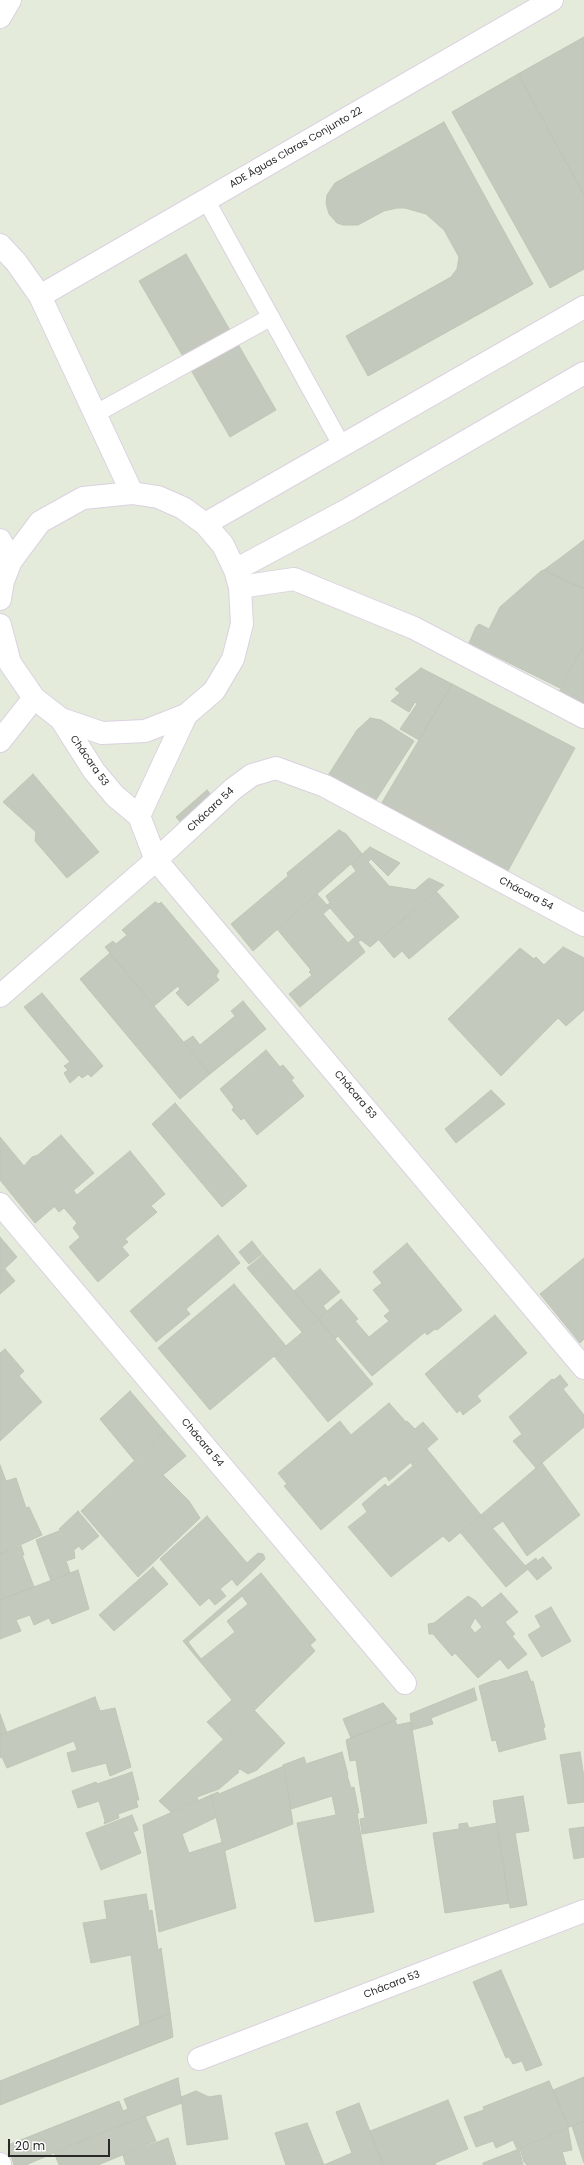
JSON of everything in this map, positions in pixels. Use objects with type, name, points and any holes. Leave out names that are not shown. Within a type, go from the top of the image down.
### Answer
[{"type":"street","points":[[0,17],[10,0]]},
{"type":"street","name":"ADE Águas Claras Conjunto 22","points":[[40,296],[552,0]]},
{"type":"street","points":[[0,245],[16,262],[40,296],[132,493]]},
{"type":"street","points":[[205,524],[584,307]]},
{"type":"street","points":[[238,578],[349,509],[584,373]]},
{"type":"street","points":[[0,599],[3,581],[11,561],[40,522],[83,498],[132,493],[158,497],[183,508],[205,524],[223,545],[238,578],[242,624],[233,659],[214,691],[186,715],[145,731],[102,733],[61,719],[34,698],[10,663],[0,625]]},
{"type":"street","points":[[0,540],[11,561]]},
{"type":"street","points":[[238,578],[294,579],[414,628],[584,717]]},
{"type":"street","points":[[0,741],[34,698]]},
{"type":"street","points":[[139,816],[186,715]]},
{"type":"street","name":"Chácara 53","points":[[61,719],[94,772],[115,796],[139,816],[156,860],[584,1368]]},
{"type":"street","name":"Chácara 54","points":[[0,996],[156,860],[233,789],[252,775],[276,768],[325,786],[584,925]]},
{"type":"street","name":"Chácara 54","points":[[0,1204],[405,1683]]},
{"type":"street","name":"Chácara 53","points":[[199,2059],[584,1911]]},
{"type":"lane","points":[[206,200],[342,446]]},
{"type":"lane","points":[[95,414],[271,317]]},
{"type":"building","points":[[584,37],[584,195],[518,74]]},
{"type":"building","points":[[518,74],[584,195],[584,269],[550,288],[452,112]]},
{"type":"building","points":[[444,122],[533,284],[368,376],[346,336],[451,277],[457,269],[459,257],[444,230],[426,214],[405,208],[397,208],[384,211],[358,225],[343,225],[337,223],[329,214],[326,203],[327,195],[335,183]]},
{"type":"building","points":[[186,254],[276,410],[230,437],[139,281]]},
{"type":"building","points":[[584,540],[584,589],[544,570],[567,553]]},
{"type":"building","points":[[544,570],[584,589],[584,644],[560,688],[469,643],[476,627],[479,624],[489,629],[500,607]]},
{"type":"building","points":[[583,646],[584,647],[584,704],[559,692]]},
{"type":"building","points":[[421,668],[452,684],[419,740],[400,729],[417,704],[415,702],[409,712],[391,701],[400,693],[395,689]]},
{"type":"building","points":[[452,684],[575,748],[504,878],[377,811]]},
{"type":"building","points":[[370,718],[381,720],[414,741],[372,806],[327,777],[357,730]]},
{"type":"building","points":[[33,774],[99,852],[67,878],[35,841],[36,832],[3,802]]},
{"type":"building","points":[[207,790],[217,802],[186,829],[176,817]]},
{"type":"building","points":[[339,830],[346,834],[362,854],[253,951],[231,924],[288,876],[287,873]]},
{"type":"building","points":[[370,847],[400,863],[388,876],[371,859],[368,862],[389,886],[415,890],[429,878],[444,885],[370,947],[361,940],[358,942],[365,952],[300,1007],[289,994],[312,975],[309,972],[311,970],[277,929],[317,894],[327,905],[330,903],[326,896],[356,871],[351,864]],"holes":[[[330,908],[355,937],[348,943],[323,914]]]},
{"type":"building","points":[[436,891],[459,917],[409,959],[402,951],[394,958],[379,940]]},
{"type":"building","points":[[155,902],[159,904],[161,902],[219,971],[216,976],[219,980],[188,1006],[176,993],[180,989],[178,986],[154,1006],[105,947],[113,941],[116,944],[127,935],[122,930]]},
{"type":"building","points":[[563,947],[584,958],[584,1010],[566,1026],[558,1018],[501,1076],[448,1019],[520,948],[534,959],[536,957],[544,965]]},
{"type":"building","points":[[110,953],[210,1074],[180,1099],[80,979]]},
{"type":"building","points":[[42,993],[103,1066],[91,1077],[88,1074],[82,1078],[79,1075],[70,1083],[64,1073],[68,1070],[64,1066],[70,1062],[24,1007]]},
{"type":"building","points":[[243,1001],[266,1029],[210,1074],[184,1042],[193,1036],[200,1045],[235,1016],[231,1011]]},
{"type":"building","points":[[266,1050],[280,1067],[283,1065],[294,1078],[291,1080],[304,1096],[257,1135],[244,1118],[241,1120],[232,1110],[234,1107],[220,1089]]},
{"type":"building","points":[[491,1090],[505,1104],[456,1143],[445,1129]]},
{"type":"building","points":[[175,1103],[247,1186],[222,1207],[152,1124]]},
{"type":"building","points":[[61,1135],[94,1173],[35,1223],[0,1180],[0,1137],[24,1166],[32,1157],[38,1155]]},
{"type":"building","points":[[130,1151],[165,1194],[151,1206],[157,1212],[125,1239],[128,1242],[122,1247],[129,1255],[98,1282],[69,1247],[80,1237],[73,1228],[77,1223],[64,1208],[59,1212],[54,1206],[73,1190],[77,1195]]},
{"type":"building","points":[[218,1235],[240,1263],[186,1309],[190,1314],[156,1342],[130,1311]]},
{"type":"building","points":[[0,1237],[17,1257],[0,1273]]},
{"type":"building","points":[[252,1241],[262,1254],[249,1264],[239,1252]]},
{"type":"building","points":[[407,1243],[462,1310],[437,1330],[435,1329],[427,1335],[425,1332],[372,1376],[338,1336],[335,1339],[318,1319],[341,1299],[358,1319],[355,1321],[369,1337],[389,1321],[384,1316],[390,1311],[373,1290],[382,1283],[373,1272]]},
{"type":"building","points":[[263,1255],[318,1319],[302,1332],[247,1268]]},
{"type":"building","points":[[584,1258],[584,1339],[580,1343],[540,1294]]},
{"type":"building","points":[[5,1269],[15,1281],[0,1294],[0,1273]]},
{"type":"building","points":[[320,1269],[340,1292],[323,1306],[327,1311],[318,1319],[294,1291]]},
{"type":"building","points":[[234,1284],[286,1346],[210,1410],[158,1348]]},
{"type":"building","points":[[495,1315],[527,1353],[477,1396],[481,1401],[463,1415],[460,1410],[457,1413],[425,1374]]},
{"type":"building","points":[[318,1319],[373,1384],[328,1422],[274,1356]]},
{"type":"building","points":[[5,1349],[24,1371],[19,1376],[42,1402],[0,1441],[0,1353]]},
{"type":"building","points":[[560,1375],[568,1385],[563,1389],[584,1415],[584,1427],[536,1468],[513,1441],[522,1434],[509,1417],[552,1379],[554,1380]]},
{"type":"building","points":[[130,1391],[165,1432],[134,1460],[100,1419]]},
{"type":"building","points":[[389,1403],[406,1422],[407,1421],[415,1429],[423,1422],[438,1439],[389,1481],[386,1476],[383,1477],[321,1530],[284,1486],[287,1484],[278,1473],[340,1421],[351,1435]]},
{"type":"building","points":[[165,1432],[186,1456],[163,1475],[189,1501],[200,1518],[138,1577],[81,1511]]},
{"type":"building","points":[[427,1449],[481,1515],[449,1542],[443,1536],[391,1577],[348,1527],[367,1512],[362,1504],[385,1484],[388,1487],[413,1466],[411,1463]]},
{"type":"building","points":[[542,1463],[580,1515],[527,1556],[503,1521],[493,1528],[481,1515]]},
{"type":"building","points":[[0,1465],[6,1481],[16,1478],[26,1508],[29,1507],[42,1535],[0,1554]]},
{"type":"building","points":[[78,1511],[99,1536],[82,1550],[79,1546],[74,1550],[59,1529]]},
{"type":"building","points":[[481,1515],[528,1569],[506,1587],[460,1532]]},
{"type":"building","points":[[207,1516],[247,1563],[258,1553],[263,1554],[265,1558],[237,1586],[232,1579],[220,1589],[226,1596],[215,1605],[209,1598],[200,1606],[160,1559]]},
{"type":"building","points":[[59,1531],[74,1551],[75,1558],[66,1561],[70,1573],[51,1581],[36,1540]]},
{"type":"building","points":[[21,1546],[24,1555],[22,1555],[34,1587],[0,1600],[0,1554]]},
{"type":"building","points":[[543,1557],[552,1568],[537,1580],[525,1566],[536,1558],[537,1561]]},
{"type":"building","points":[[153,1567],[168,1584],[114,1631],[99,1615]]},
{"type":"building","points":[[78,1570],[89,1609],[52,1624],[49,1618],[34,1625],[30,1615],[16,1620],[21,1631],[0,1639],[0,1600]]},
{"type":"building","points":[[261,1573],[316,1640],[310,1645],[315,1651],[224,1740],[207,1722],[232,1700],[183,1641]],"holes":[[[242,1596],[248,1604],[227,1621],[235,1632],[201,1659],[188,1642]]]},
{"type":"building","points":[[501,1593],[518,1612],[505,1622],[515,1634],[512,1636],[527,1654],[508,1669],[500,1659],[478,1678],[455,1653],[452,1656],[433,1634],[429,1634],[428,1624],[434,1623],[468,1596],[476,1601],[482,1608]],"holes":[[[475,1618],[482,1627],[475,1633],[470,1627]]]},
{"type":"building","points":[[551,1607],[571,1641],[542,1657],[528,1635],[541,1627],[535,1616]]},
{"type":"building","points":[[527,1671],[531,1682],[533,1681],[545,1727],[543,1728],[546,1739],[499,1752],[496,1740],[492,1741],[479,1686]]},
{"type":"building","points":[[474,1688],[477,1700],[431,1718],[433,1724],[412,1730],[410,1714]]},
{"type":"building","points":[[95,1697],[100,1711],[115,1708],[131,1767],[110,1776],[106,1763],[72,1772],[67,1753],[77,1750],[74,1741],[7,1768],[2,1757],[0,1758],[0,1735]]},
{"type":"building","points":[[383,1703],[397,1719],[351,1738],[343,1719]]},
{"type":"building","points":[[254,1710],[285,1743],[257,1770],[248,1774],[240,1769],[237,1771],[239,1772],[219,1789],[197,1797],[198,1800],[171,1812],[159,1801]]},
{"type":"building","points":[[0,1714],[7,1733],[0,1735]]},
{"type":"building","points":[[395,1720],[397,1725],[411,1722],[427,1823],[362,1834],[360,1819],[365,1818],[356,1760],[350,1761],[346,1740]]},
{"type":"building","points":[[342,1752],[351,1788],[354,1787],[374,1912],[315,1922],[297,1823],[336,1815],[332,1796],[291,1809],[283,1765],[304,1757],[306,1764]]},
{"type":"building","points":[[580,1752],[584,1777],[584,1802],[568,1804],[560,1755]]},
{"type":"building","points":[[284,1766],[293,1824],[224,1851],[211,1795],[218,1792],[219,1794]]},
{"type":"building","points":[[132,1772],[139,1800],[136,1800],[138,1807],[118,1814],[119,1818],[104,1824],[105,1821],[99,1801],[78,1808],[72,1791],[96,1782],[97,1784]]},
{"type":"building","points":[[211,1795],[217,1817],[182,1834],[189,1853],[223,1842],[236,1908],[159,1932],[143,1825]]},
{"type":"building","points":[[523,1796],[529,1831],[515,1833],[527,1905],[510,1908],[493,1801]]},
{"type":"building","points":[[132,1815],[138,1830],[133,1832],[141,1853],[101,1870],[86,1833]]},
{"type":"building","points":[[467,1823],[469,1828],[497,1823],[509,1903],[445,1913],[433,1833],[459,1829],[459,1824]]},
{"type":"building","points":[[584,1827],[584,1857],[574,1859],[569,1829]]},
{"type":"building","points":[[146,1894],[149,1911],[152,1910],[158,1950],[161,1948],[170,2013],[140,2025],[131,1955],[91,1963],[83,1923],[107,1919],[104,1901]]},
{"type":"building","points":[[501,1970],[542,2065],[526,2071],[522,2061],[513,2064],[509,2057],[506,2058],[473,1982]]},
{"type":"building","points":[[170,2013],[173,2037],[0,2105],[0,2081]]},
{"type":"building","points":[[584,2077],[584,2121],[569,2127],[553,2090]]},
{"type":"building","points":[[178,2078],[182,2103],[98,2134],[26,2165],[14,2165],[8,2145],[119,2101],[123,2111],[128,2109],[124,2099]]},
{"type":"building","points":[[549,2081],[569,2127],[517,2149],[513,2140],[496,2148],[493,2141],[476,2147],[464,2117],[484,2110],[483,2107]]},
{"type":"building","points":[[196,2091],[209,2097],[221,2095],[228,2139],[187,2145],[181,2097]]},
{"type":"building","points":[[448,2100],[468,2149],[435,2163],[436,2165],[383,2165],[370,2131]]},
{"type":"building","points":[[359,2103],[383,2165],[324,2165],[352,2153],[336,2112]]},
{"type":"building","points":[[145,2116],[156,2141],[98,2165],[59,2165],[54,2152]]},
{"type":"building","points":[[584,2121],[584,2163],[572,2126]]},
{"type":"building","points":[[307,2123],[324,2165],[286,2165],[275,2133]]},
{"type":"building","points":[[568,2128],[572,2150],[562,2152],[566,2165],[527,2165],[524,2162],[520,2148]]},
{"type":"building","points":[[168,2138],[176,2165],[126,2165],[123,2155]]},
{"type":"building","points":[[519,2149],[523,2165],[483,2165],[483,2163]]}]
